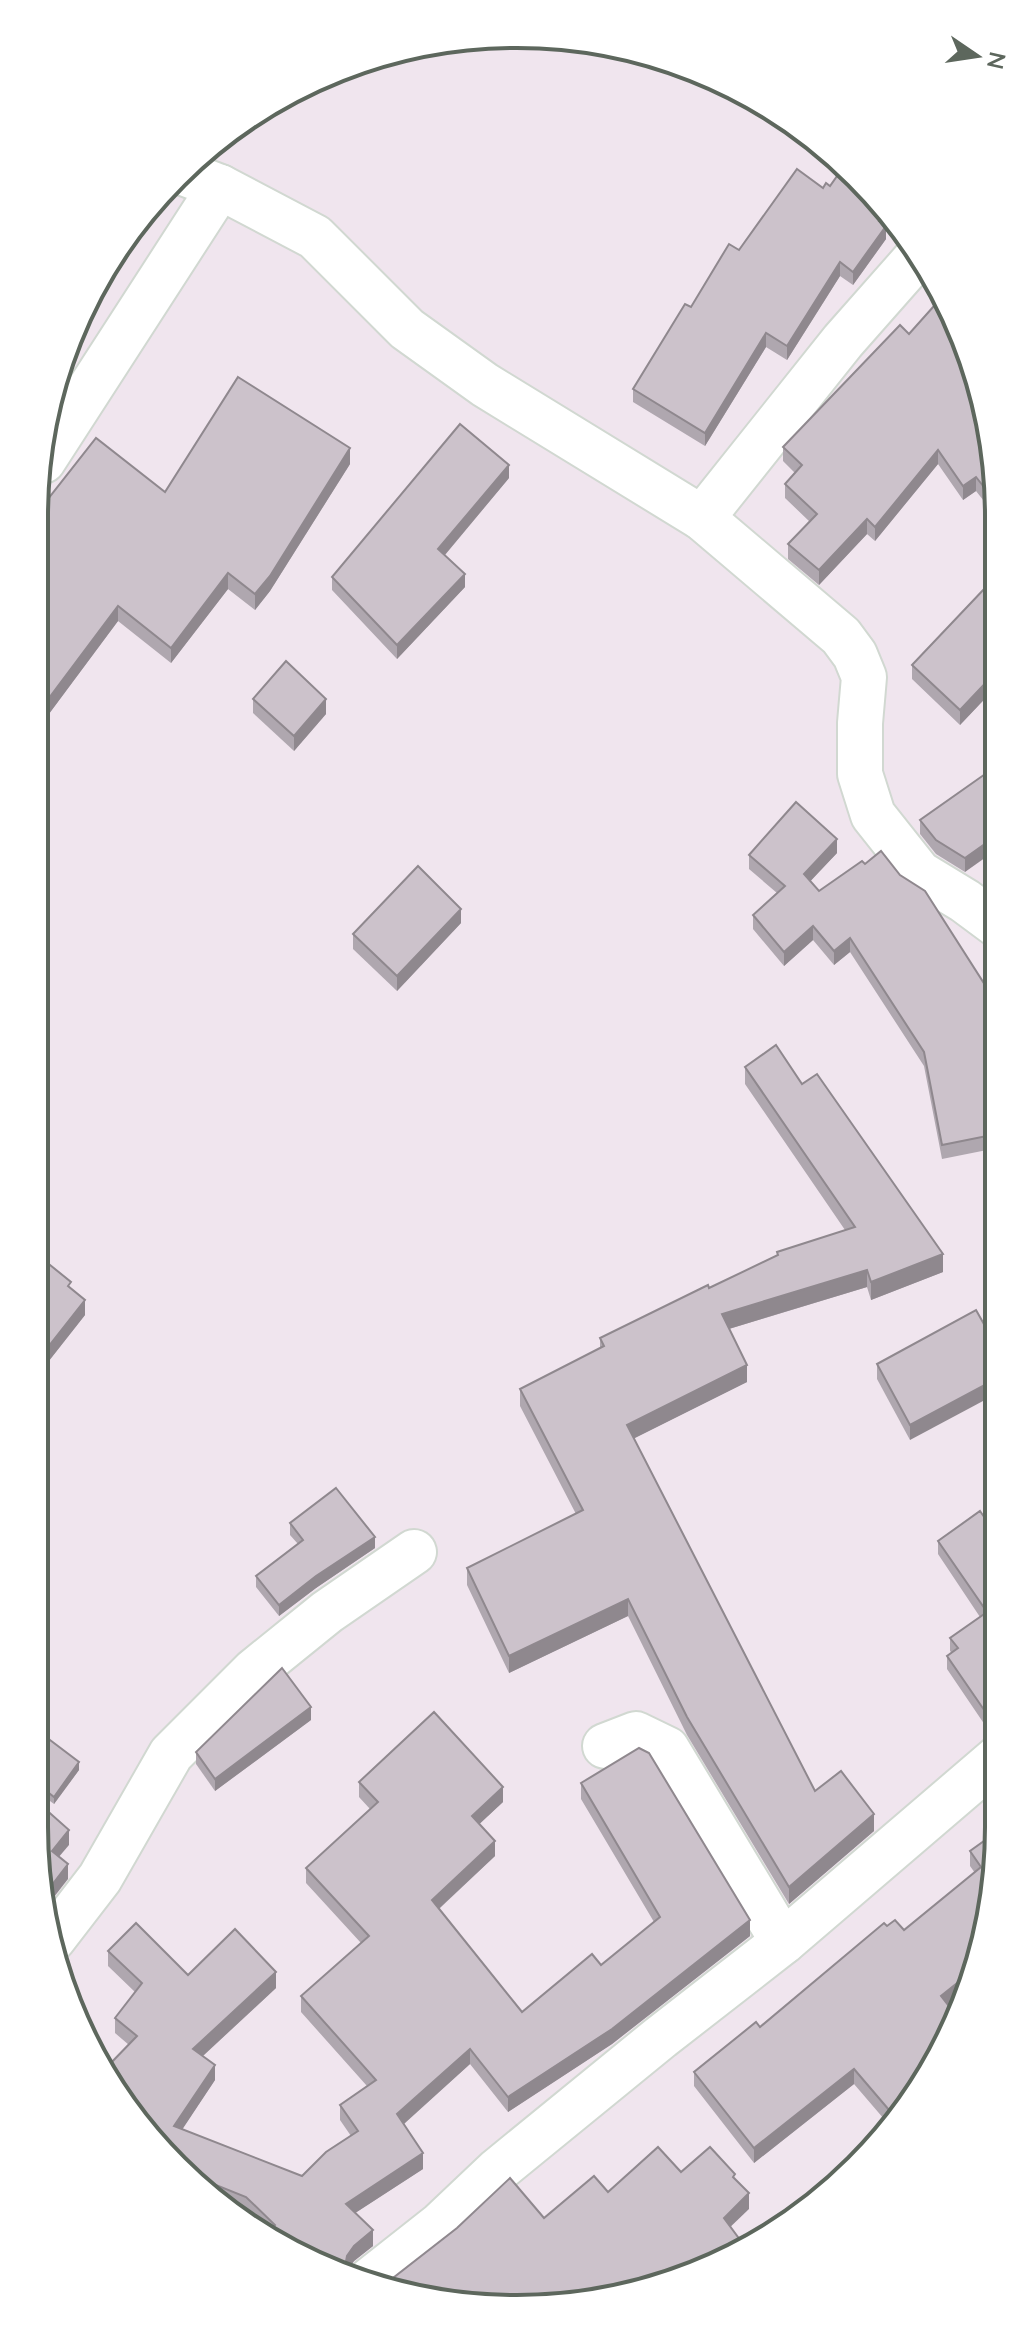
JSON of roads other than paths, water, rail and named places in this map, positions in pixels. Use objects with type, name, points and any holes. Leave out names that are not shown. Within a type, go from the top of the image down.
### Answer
[{"type":"street","points":[[54,441],[203,180],[315,237],[407,329],[485,385],[702,518],[841,636],[855,655],[864,677],[860,774],[873,815],[919,873],[985,916]]},
{"type":"street","points":[[702,518],[843,341],[911,264]]},
{"type":"street","points":[[60,1930],[100,1878],[171,1754],[254,1671],[327,1612],[414,1552]]},
{"type":"street","points":[[605,1746],[636,1734],[667,1749],[783,1942]]},
{"type":"street","points":[[378,2274],[441,2224],[509,2160],[783,1942],[985,1769]]}]
